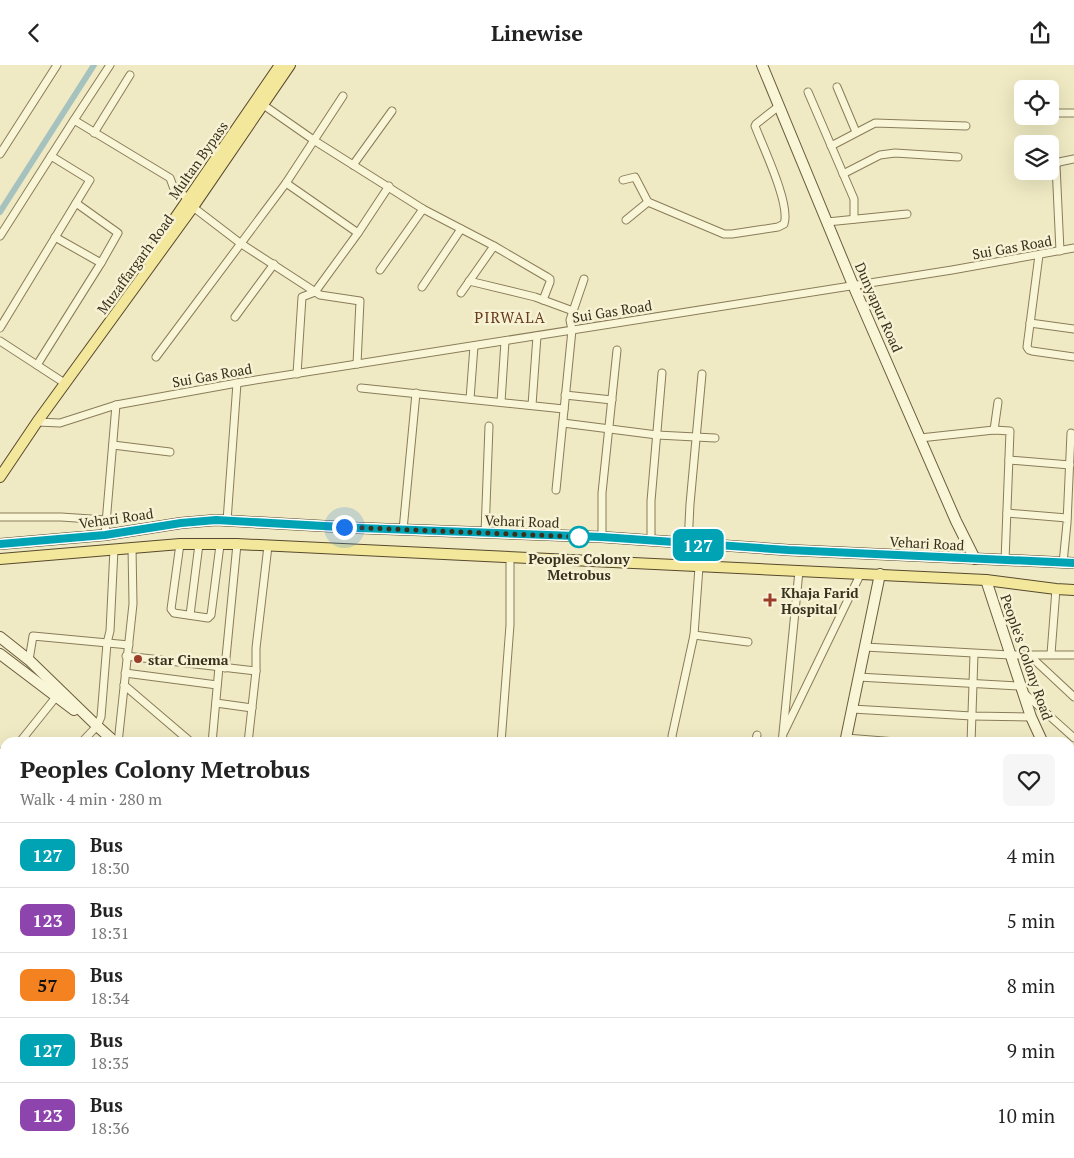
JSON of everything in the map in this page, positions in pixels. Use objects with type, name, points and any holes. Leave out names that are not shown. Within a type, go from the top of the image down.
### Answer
[{"type":"main road","name":"Multan Bypass","points":[[0,465],[63,382],[151,253],[190,202],[280,65]]},
{"type":"main road","points":[[190,202],[290,65]]},
{"type":"main road","points":[[0,477],[63,382]]},
{"type":"main road","name":"Vehari Road","points":[[0,544],[105,535],[181,523],[216,520],[402,530],[602,537],[688,544],[1074,563]]},
{"type":"main road","name":"Vehari Road","points":[[0,559],[132,547],[180,544],[237,544],[699,567],[861,573],[986,580],[1074,590]]},
{"type":"street","points":[[0,154],[57,65]]},
{"type":"street","points":[[0,236],[110,65]]},
{"type":"street","name":"Dunyapur Road","points":[[762,65],[853,285],[956,521],[975,559]]},
{"type":"street","points":[[94,133],[130,75]]},
{"type":"street","points":[[836,87],[856,132]]},
{"type":"street","points":[[808,92],[854,199],[854,219]]},
{"type":"street","points":[[156,357],[286,183],[343,97]]},
{"type":"street","points":[[262,104],[315,141],[423,209],[494,245],[550,279],[543,300]]},
{"type":"street","points":[[623,180],[632,177],[636,178],[648,202],[724,234],[778,227],[784,224],[786,220],[782,195],[755,125],[779,106]]},
{"type":"street","points":[[353,165],[392,111]]},
{"type":"street","points":[[1059,113],[1074,113]]},
{"type":"street","points":[[74,121],[170,179],[174,189],[240,243],[320,295],[360,301],[357,364]]},
{"type":"street","points":[[831,146],[875,123],[966,126]]},
{"type":"street","points":[[843,174],[880,155],[895,153],[958,157]]},
{"type":"street","points":[[0,328],[90,180],[50,156]]},
{"type":"street","points":[[1060,251],[1056,165],[1059,162],[1074,159]]},
{"type":"street","points":[[286,183],[358,233]]},
{"type":"street","points":[[297,374],[302,297],[315,291],[358,233],[388,187]]},
{"type":"street","points":[[626,220],[648,202]]},
{"type":"street","points":[[37,365],[118,233],[76,203]]},
{"type":"street","points":[[380,270],[423,209]]},
{"type":"street","points":[[827,222],[907,214]]},
{"type":"street","points":[[422,287],[461,229]]},
{"type":"street","points":[[55,237],[101,263]]},
{"type":"street","points":[[461,293],[494,245]]},
{"type":"street","name":"Sui Gas Road","points":[[37,422],[60,423],[116,405],[237,383],[952,270],[1074,248]]},
{"type":"street","points":[[1039,255],[1027,347],[1029,350],[1074,357]]},
{"type":"street","points":[[235,317],[274,264]]},
{"type":"street","points":[[556,490],[572,330],[570,320],[584,279]]},
{"type":"street","points":[[469,281],[543,300],[573,311]]},
{"type":"street","points":[[1030,323],[1074,329]]},
{"type":"street","points":[[532,405],[537,336]]},
{"type":"street","points":[[0,341],[63,382]]},
{"type":"street","points":[[501,402],[505,341]]},
{"type":"street","points":[[470,399],[474,346]]},
{"type":"street","points":[[602,537],[602,493],[617,350]]},
{"type":"street","points":[[650,541],[650,501],[662,373]]},
{"type":"street","points":[[688,544],[702,374]]},
{"type":"street","points":[[227,521],[237,383]]},
{"type":"street","points":[[361,388],[564,409]]},
{"type":"street","points":[[402,530],[416,393]]},
{"type":"street","points":[[565,395],[612,400]]},
{"type":"street","points":[[994,430],[998,402]]},
{"type":"street","points":[[105,535],[116,405]]},
{"type":"street","points":[[563,423],[656,435],[715,438]]},
{"type":"street","points":[[485,533],[490,426]]},
{"type":"street","points":[[920,438],[994,430],[1010,431],[1004,561]]},
{"type":"street","points":[[1063,563],[1071,433]]},
{"type":"street","points":[[113,445],[170,452]]},
{"type":"street","points":[[1009,460],[1070,465]]},
{"type":"street","points":[[1007,513],[1067,518]]},
{"type":"street","points":[[0,517],[61,517],[106,520]]},
{"type":"street","points":[[180,544],[170,609],[174,613],[208,618],[211,615],[220,545]]},
{"type":"street","points":[[190,615],[199,544]]},
{"type":"street","points":[[213,737],[217,685],[222,668],[237,544]]},
{"type":"street","points":[[249,737],[256,671],[256,648],[268,546]]},
{"type":"street","points":[[118,737],[133,604],[132,547]]},
{"type":"street","points":[[87,737],[97,726],[101,717],[107,643],[110,631],[114,549]]},
{"type":"street","points":[[501,737],[510,625],[510,557]]},
{"type":"street","points":[[672,737],[694,635],[699,567]]},
{"type":"street","points":[[783,737],[799,571]]},
{"type":"street","points":[[784,732],[861,573]]},
{"type":"street","points":[[847,737],[880,575]]},
{"type":"street","name":"People's Colony Road","points":[[986,580],[1021,689],[1040,737]]},
{"type":"street","points":[[1051,654],[1056,589]]},
{"type":"street","points":[[694,635],[748,642]]},
{"type":"street","points":[[29,660],[33,636],[129,645]]},
{"type":"street","points":[[0,637],[29,660],[110,737]]},
{"type":"street","points":[[865,647],[974,654],[1074,655]]},
{"type":"street","points":[[0,654],[97,726]]},
{"type":"street","points":[[971,737],[974,654]]},
{"type":"street","points":[[1028,655],[1074,697]]},
{"type":"street","points":[[126,657],[256,671]]},
{"type":"street","points":[[125,673],[217,685]]},
{"type":"street","points":[[858,677],[1021,689],[1073,737]]},
{"type":"street","points":[[124,685],[185,737]]},
{"type":"street","points":[[24,737],[56,697]]},
{"type":"street","points":[[216,703],[252,708]]},
{"type":"street","points":[[852,709],[972,716],[1031,717]]},
{"type":"waterway","points":[[0,212],[94,65]]},
{"type":"bus line","name":"127","points":[[0,544],[105,535],[181,523],[216,520],[359,528],[602,537],[788,550],[1074,563]]},
{"type":"place","name":"Peoples Colony Metrobus","points":[[579,537]]},
{"type":"place","name":"Khaja Farid Hospital","points":[[770,600]]},
{"type":"place","name":"star Cinema","points":[[138,659]]},
{"type":"district","name":"PIRWALA","points":[[510,317]]},
{"type":"route","points":[[344,527],[583,537],[579,537]]}]
